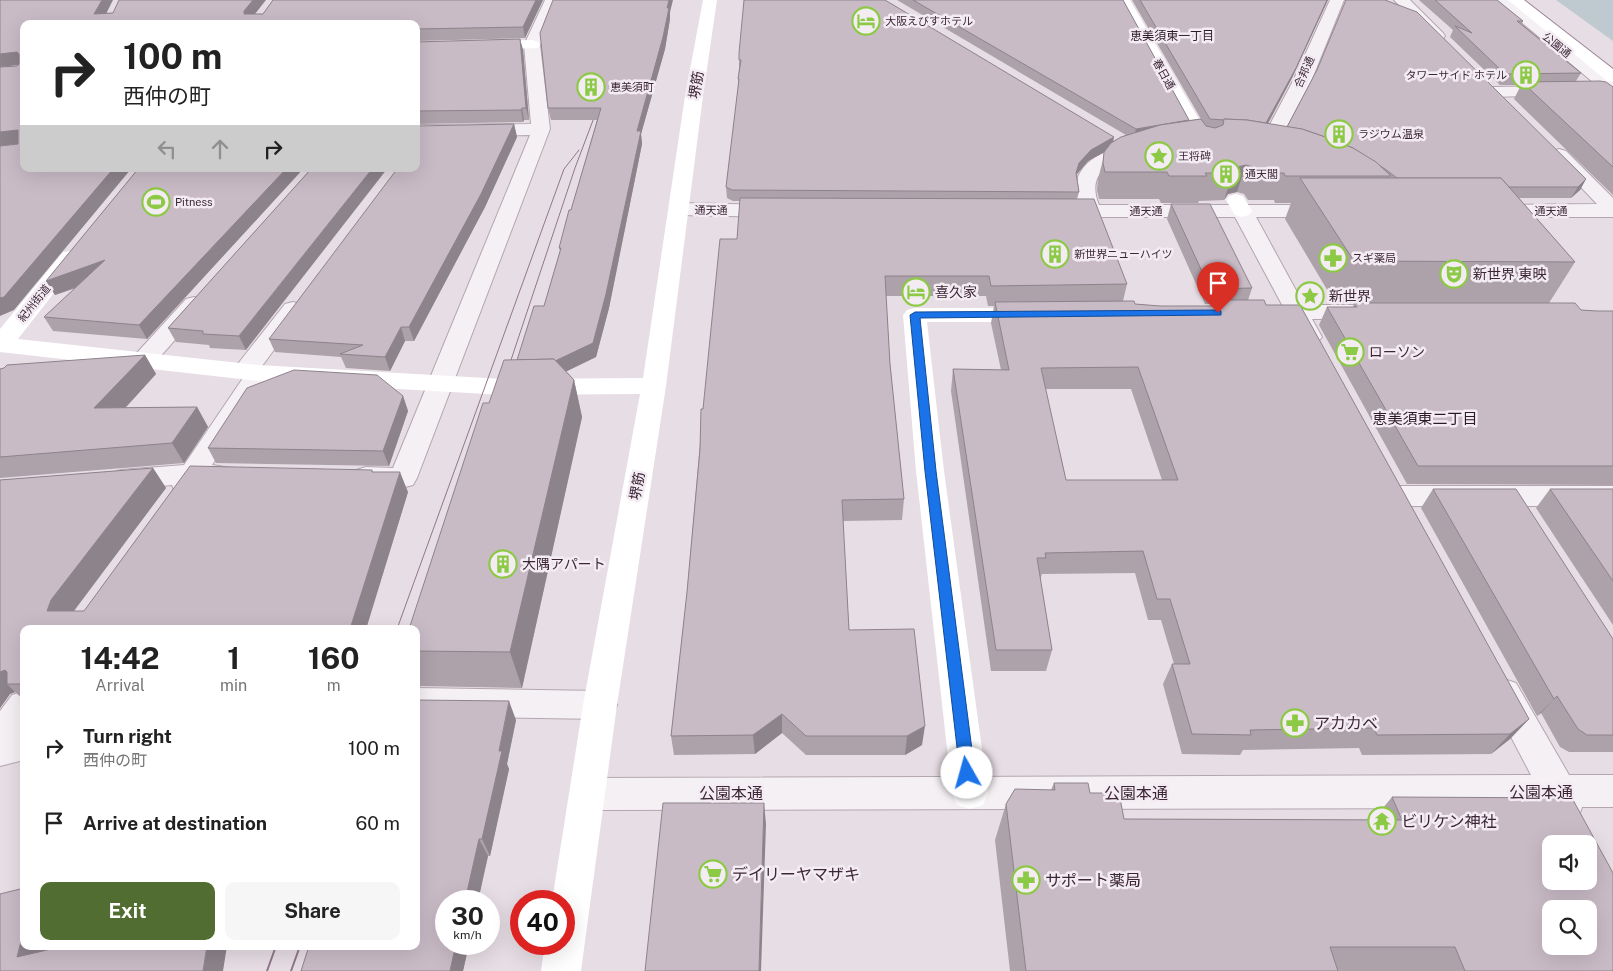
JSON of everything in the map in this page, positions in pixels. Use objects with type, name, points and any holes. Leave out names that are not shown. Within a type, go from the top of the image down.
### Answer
[{"type":"main road","name":"堺筋","points":[[561,971],[600,705],[654,386],[694,96],[710,0]]},
{"type":"main road","name":"春日通","points":[[1123,0],[1203,141]]},
{"type":"main road","points":[[1515,0],[1613,76]]},
{"type":"main road","points":[[420,47],[532,45]]},
{"type":"main road","name":"紀州街道","points":[[0,345],[86,240]]},
{"type":"main road","points":[[970,793],[930,471],[915,315],[1052,314]]},
{"type":"main road","points":[[0,345],[252,372],[503,387],[654,386]]},
{"type":"street","points":[[343,477],[402,478],[542,129],[532,45],[552,0]]},
{"type":"street","name":"合邦通","points":[[1268,144],[1302,78],[1337,0]]},
{"type":"street","points":[[1401,0],[1447,46]]},
{"type":"street","name":"公園通","points":[[1502,0],[1613,90]]},
{"type":"street","points":[[1480,79],[1510,108]]},
{"type":"street","points":[[1588,91],[1613,90]]},
{"type":"street","points":[[1493,92],[1569,91]]},
{"type":"street","points":[[422,131],[542,129]]},
{"type":"street","points":[[1545,142],[1613,210]]},
{"type":"street","points":[[1091,211],[1084,192],[1087,177],[1098,164],[1122,144],[1152,143]]},
{"type":"street","points":[[1239,206],[1287,312],[1320,356]]},
{"type":"street","name":"通天通","points":[[1042,211],[1239,206],[1341,211]]},
{"type":"street","name":"通天通","points":[[679,209],[796,211]]},
{"type":"street","name":"通天通","points":[[1470,211],[1613,210]]},
{"type":"street","points":[[143,361],[209,287]]},
{"type":"street","points":[[171,505],[193,474],[252,372],[305,294]]},
{"type":"street","points":[[1287,312],[1386,312]]},
{"type":"street","points":[[1382,470],[1410,522]]},
{"type":"street","points":[[97,482],[193,474],[243,475]]},
{"type":"street","points":[[1396,496],[1613,496]]},
{"type":"street","points":[[1512,496],[1528,521]]},
{"type":"street","points":[[1492,670],[1558,792],[1580,826]]},
{"type":"street","points":[[420,702],[600,705]]},
{"type":"street","points":[[0,738],[20,710]]},
{"type":"street","points":[[0,750],[20,746]]},
{"type":"street","name":"公園本通","points":[[588,794],[1613,791]]},
{"type":"shaded area","points":[[1556,0],[1613,0],[1613,41]]},
{"type":"building","points":[[0,0],[102,0],[94,14],[113,13],[119,0],[253,0],[244,11],[244,14],[263,14],[273,0],[536,0],[523,27],[420,29],[420,20],[20,20],[20,172],[110,172],[4,297],[0,298],[0,146],[18,144],[18,130],[0,132],[0,67],[17,66],[19,64],[19,54],[17,52],[0,54]]},
{"type":"building","points":[[553,0],[669,0],[667,8],[669,8],[637,131],[641,131],[606,294],[593,343],[555,361],[554,359],[517,360],[534,306],[544,306],[561,248],[559,248],[569,210],[571,210],[601,108],[548,108],[540,33]]},
{"type":"building","points":[[744,0],[885,0],[1114,137],[1091,150],[1079,163],[1076,173],[1079,192],[732,190],[726,187],[741,60],[739,60],[739,53]]},
{"type":"building","points":[[913,0],[1123,0],[1189,120],[1136,129]]},
{"type":"building","points":[[1140,0],[1327,0],[1296,68],[1266,123],[1247,120],[1210,119]]},
{"type":"building","points":[[1346,0],[1385,0],[1417,12],[1586,179],[1578,187],[1509,187],[1501,178],[1397,178],[1353,148],[1302,129],[1287,127],[1317,70]]},
{"type":"building","points":[[1435,0],[1497,0],[1523,21],[1517,21],[1581,73],[1505,74],[1455,26],[1472,33]]},
{"type":"building","points":[[520,39],[526,108],[521,110],[420,111],[420,42]]},
{"type":"building","points":[[1522,82],[1606,82],[1613,87],[1613,167]]},
{"type":"building","points":[[1201,119],[1206,126],[1215,128],[1223,125],[1224,119],[1247,120],[1302,129],[1353,148],[1376,162],[1391,176],[1285,176],[1284,173],[1257,173],[1253,167],[1246,165],[1237,167],[1233,173],[1205,173],[1207,176],[1169,176],[1167,172],[1105,172],[1103,163],[1104,152],[1111,143],[1121,137],[1160,125]]},
{"type":"building","points":[[514,124],[481,194],[409,327],[401,327],[385,357],[340,354],[363,345],[269,339],[395,172],[420,172],[420,126]]},
{"type":"building","points":[[136,172],[283,172],[139,325],[44,317],[105,260],[46,281]]},
{"type":"building","points":[[308,172],[370,172],[239,336],[203,334],[203,331],[168,328]]},
{"type":"building","points":[[1300,178],[1501,178],[1575,262],[1354,261]]},
{"type":"building","points":[[740,198],[1094,199],[1127,284],[991,286],[989,276],[885,276],[890,364],[904,499],[842,500],[849,630],[914,629],[925,726],[907,736],[806,736],[782,714],[753,735],[671,736],[687,592],[700,449],[701,409],[703,409],[720,239],[737,239]]},
{"type":"building","points":[[1171,204],[1210,204],[1252,288],[1210,289]]},
{"type":"building","points":[[1220,300],[1264,300],[1266,305],[1300,305],[1529,719],[1510,734],[1377,735],[1374,728],[1250,730],[1251,735],[1192,734],[1172,664],[1190,664],[1170,599],[1157,599],[1143,551],[1045,553],[1046,558],[1037,558],[1052,650],[996,650],[953,369],[1009,370],[995,302],[1134,301],[1135,304],[1160,306],[1223,306]],"holes":[[[1138,367],[1178,480],[1066,480],[1041,368]]]},
{"type":"building","points":[[1354,303],[1575,303],[1581,310],[1613,311],[1613,466],[1418,466],[1327,307],[1357,307]]},
{"type":"building","points":[[145,355],[94,408],[197,407],[172,443],[0,457],[0,369],[7,365]]},
{"type":"building","points":[[554,359],[574,380],[510,652],[420,651],[420,625],[410,625],[483,403],[489,403],[504,360]]},
{"type":"building","points":[[294,370],[377,375],[403,396],[383,451],[208,448],[247,388]]},
{"type":"building","points":[[190,466],[400,472],[351,625],[20,625],[20,684],[7,684],[7,672],[5,670],[0,672],[0,480],[153,468],[51,600],[47,611],[84,611]]},
{"type":"building","points":[[1433,489],[1516,489],[1613,639],[1613,735],[1587,735],[1578,729],[1557,696],[1554,699]]},
{"type":"building","points":[[1550,489],[1613,489],[1613,581]]},
{"type":"building","points":[[420,700],[509,701],[499,751],[502,751],[482,839],[479,839],[467,890],[435,890],[435,955],[454,955],[450,971],[301,971],[308,950],[420,950]]},
{"type":"building","points":[[1054,783],[1088,783],[1090,793],[1119,793],[1124,819],[1402,820],[1392,797],[1572,798],[1592,835],[1542,835],[1542,890],[1597,890],[1597,844],[1613,873],[1613,971],[1465,971],[1455,947],[1330,947],[1338,971],[1026,971],[1006,804],[1015,789],[1055,790]]},
{"type":"building","points":[[663,803],[764,803],[759,971],[645,971]]},
{"type":"building","points":[[20,889],[20,945],[17,957],[47,950],[206,950],[203,971],[0,971],[0,894]]},
{"type":"tram line","points":[[507,372],[575,168],[598,107]]},
{"type":"tram line","points":[[398,625],[564,169],[579,150]]},
{"type":"tram line","points":[[267,971],[275,950]]},
{"type":"tram line","points":[[291,971],[299,950]]},
{"type":"place","name":"大阪えびすホテル","points":[[866,21]]},
{"type":"place","name":"タワーサイド ホテル","points":[[1526,75]]},
{"type":"place","name":"恵美須町","points":[[591,87]]},
{"type":"place","name":"ラジウム温泉","points":[[1339,134]]},
{"type":"place","name":"王将碑","points":[[1159,156]]},
{"type":"place","name":"通天閣","points":[[1226,174]]},
{"type":"place","name":"Pitness","points":[[156,202]]},
{"type":"place","name":"新世界ニューハイツ","points":[[1055,254]]},
{"type":"place","name":"スギ薬局","points":[[1333,258]]},
{"type":"place","name":"新世界 東映","points":[[1454,274]]},
{"type":"place","name":"喜久家","points":[[916,292]]},
{"type":"place","name":"新世界","points":[[1310,296]]},
{"type":"place","name":"ローソン","points":[[1350,352]]},
{"type":"place","name":"大隅アパート","points":[[503,564]]},
{"type":"place","name":"アカカベ","points":[[1295,723]]},
{"type":"place","name":"ビリケン神社","points":[[1382,821]]},
{"type":"place","name":"デイリーヤマザキ","points":[[713,874]]},
{"type":"place","name":"サポート薬局","points":[[1026,880]]},
{"type":"district","name":"恵美須東一丁目","points":[[1172,36]]},
{"type":"district","name":"恵美須東二丁目","points":[[1425,418]]},
{"type":"route","points":[[967,773],[930,471],[915,315],[1218,313]]}]
